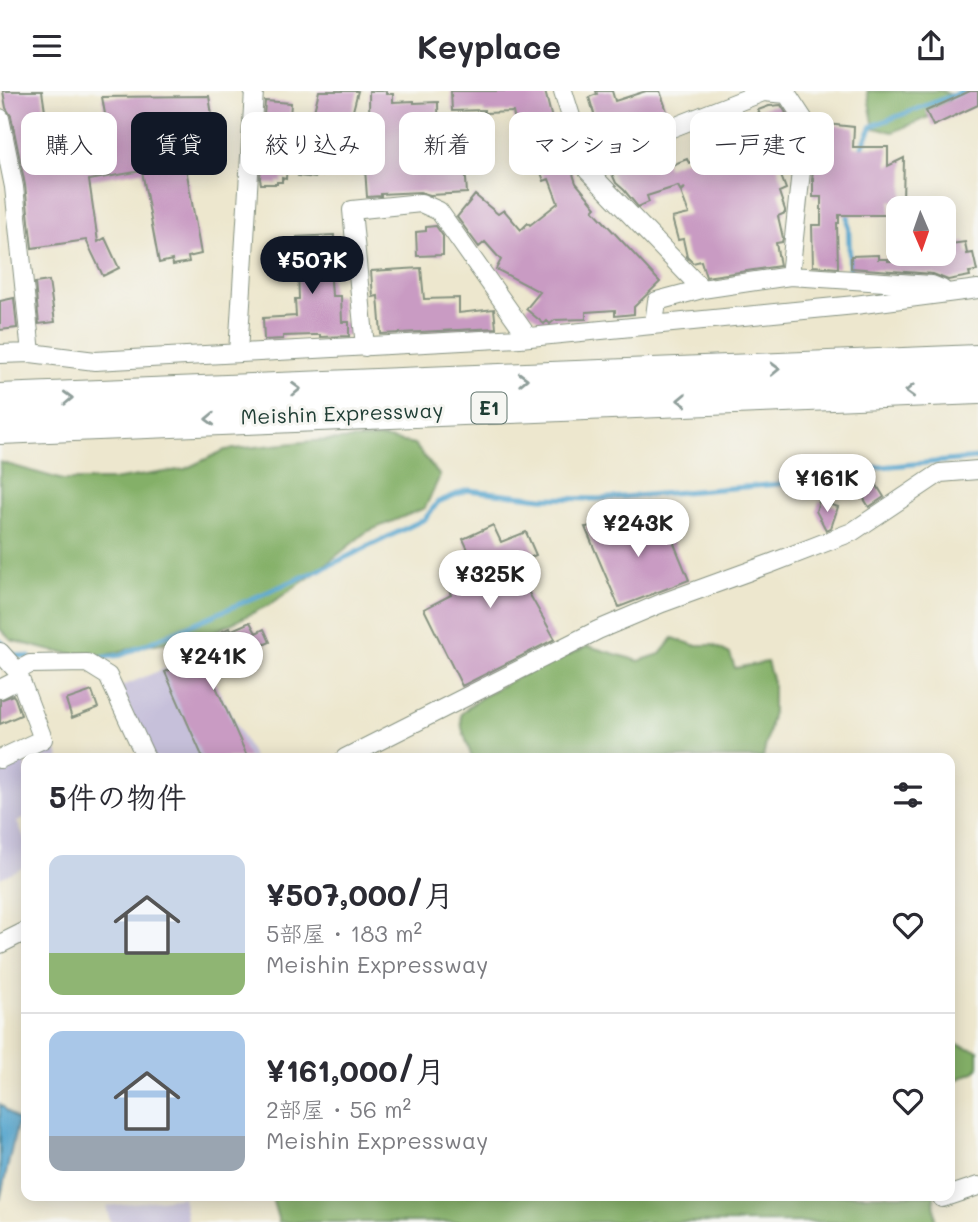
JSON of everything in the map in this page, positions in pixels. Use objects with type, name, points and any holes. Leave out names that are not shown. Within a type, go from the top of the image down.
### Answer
[{"type":"highway","name":"Meishin Expressway","points":[[0,400],[978,361]]},
{"type":"highway","name":"Meishin Expressway","points":[[0,428],[978,388]]},
{"type":"street","points":[[238,353],[254,91]]},
{"type":"street","points":[[563,91],[570,112]]},
{"type":"street","points":[[676,126],[763,92],[787,94],[807,123],[790,276]]},
{"type":"street","points":[[0,118],[14,187],[31,353]]},
{"type":"street","points":[[592,175],[702,289]]},
{"type":"street","points":[[365,347],[352,210],[421,203],[439,211],[528,337]]},
{"type":"street","points":[[654,324],[657,301],[702,289],[790,276],[932,285],[949,292]]},
{"type":"street","points":[[0,354],[31,353],[95,361],[528,337],[855,305],[978,289]]},
{"type":"street","points":[[0,343],[31,353]]},
{"type":"street","points":[[355,753],[598,630],[662,603],[852,532],[940,473],[978,470]]},
{"type":"street","points":[[0,652],[19,675],[43,739],[0,759]]},
{"type":"street","points":[[0,689],[30,664],[87,663],[108,676],[144,753]]},
{"type":"street","points":[[0,944],[21,934]]},
{"type":"street","points":[[955,1194],[978,1186]]},
{"type":"shaded area","points":[[200,654],[251,753],[150,753],[120,687]]},
{"type":"shaded area","points":[[52,742],[58,753],[25,753]]},
{"type":"shaded area","points":[[21,755],[21,820],[17,822],[21,830],[21,868],[0,878],[0,763]]},
{"type":"shaded area","points":[[149,1201],[184,1201],[188,1222],[110,1222],[106,1206]]},
{"type":"green space","points":[[867,91],[942,91],[951,95],[944,109],[893,132],[874,128]]},
{"type":"green space","points":[[383,438],[414,444],[440,476],[425,508],[366,532],[314,574],[269,605],[206,636],[131,648],[101,657],[52,651],[11,640],[0,629],[0,462],[63,480],[112,480],[185,469],[225,450],[313,441]]},
{"type":"green space","points":[[673,638],[694,645],[713,645],[730,654],[735,668],[767,662],[773,682],[773,711],[764,753],[470,753],[462,728],[461,714],[489,693],[588,646],[639,661],[660,654]]},
{"type":"green space","points":[[955,1044],[978,1051],[976,1071],[955,1081]]},
{"type":"green space","points":[[273,1201],[934,1201],[935,1222],[279,1222]]},
{"type":"water","points":[[0,1104],[18,1121],[0,1200]]},
{"type":"building","points":[[3,91],[42,91],[45,112],[21,112],[21,165],[11,116],[6,108]]},
{"type":"building","points":[[319,91],[358,91],[353,112],[314,112]]},
{"type":"building","points":[[369,91],[386,91],[386,94],[393,94],[393,102],[438,102],[438,112],[399,112],[399,175],[466,175],[467,193],[430,195],[420,192],[367,197],[365,175],[385,175],[385,112],[369,112]]},
{"type":"building","points":[[451,91],[545,91],[550,112],[495,113],[484,110],[452,111]]},
{"type":"building","points":[[596,91],[612,91],[615,101],[646,91],[660,91],[667,112],[594,112],[589,97],[597,94]]},
{"type":"building","points":[[970,91],[978,91],[978,105],[933,126],[926,111]]},
{"type":"building","points":[[209,96],[212,112],[131,112],[131,173],[89,180],[98,242],[105,238],[119,268],[103,276],[86,240],[32,248],[23,175],[117,175],[117,112],[105,112],[102,97]]},
{"type":"building","points":[[265,101],[291,103],[290,112],[264,112]]},
{"type":"building","points":[[781,105],[785,112],[759,112],[758,110]]},
{"type":"building","points":[[834,125],[854,127],[853,147],[888,147],[888,166],[904,158],[903,196],[886,196],[886,215],[839,215],[838,268],[813,266],[812,225],[821,225],[821,197],[813,197],[812,175],[834,175]]},
{"type":"building","points":[[687,159],[690,175],[781,175],[786,189],[779,192],[785,210],[785,213],[778,216],[783,238],[782,242],[776,243],[780,266],[706,277],[701,261],[693,263],[687,257],[683,239],[678,240],[672,218],[689,214],[681,192],[685,188],[680,190],[678,186],[647,196],[649,202],[638,207],[616,183],[612,175],[676,175],[676,163]]},
{"type":"building","points":[[143,175],[187,175],[201,254],[188,257],[189,262],[173,265],[172,260],[159,263]]},
{"type":"building","points":[[260,175],[286,175],[286,179],[282,178],[282,182],[277,184],[261,184]]},
{"type":"building","points":[[315,175],[315,178],[298,176]]},
{"type":"building","points":[[542,175],[573,175],[576,183],[596,207],[593,210],[660,282],[634,307],[634,314],[615,316],[615,310],[586,312],[586,319],[555,320],[544,324],[526,309],[540,292],[496,269],[501,260],[485,242],[479,247],[457,217],[475,195],[498,214],[504,210],[521,230],[558,203],[549,179],[544,181]]},
{"type":"building","points":[[436,226],[443,236],[443,255],[417,256],[416,232]]},
{"type":"building","points":[[334,235],[334,248],[329,249],[332,296],[341,296],[342,322],[349,322],[349,336],[283,336],[283,339],[264,340],[263,318],[296,316],[295,299],[299,299],[297,237]]},
{"type":"building","points":[[965,242],[967,254],[973,253],[977,271],[969,272],[970,276],[948,280],[933,274],[851,268],[851,256],[878,255],[878,259],[886,259],[886,266],[956,266],[956,243]]},
{"type":"building","points":[[421,268],[424,299],[459,298],[459,313],[494,309],[496,328],[381,334],[378,296],[373,297],[371,271]]},
{"type":"building","points":[[49,281],[55,322],[39,324],[35,283]]},
{"type":"building","points":[[14,298],[17,328],[0,330],[0,301]]},
{"type":"building","points":[[876,484],[884,497],[869,507],[861,494]]},
{"type":"building","points":[[819,501],[838,507],[831,528],[826,530],[816,511]]},
{"type":"building","points":[[663,517],[689,580],[619,607],[585,527],[612,524],[614,529],[641,518],[644,524]]},
{"type":"building","points":[[493,525],[501,542],[526,532],[536,555],[513,565],[555,639],[462,686],[424,609],[451,595],[449,590],[480,575],[463,539]]},
{"type":"building","points":[[250,622],[256,633],[264,629],[270,642],[208,669],[246,753],[201,753],[165,672],[211,651],[205,640],[229,628],[230,631]]},
{"type":"building","points":[[92,691],[98,708],[72,718],[66,700]]},
{"type":"building","points":[[13,695],[21,715],[0,724],[0,700]]},
{"type":"waterway","points":[[860,151],[872,126],[964,91]]},
{"type":"waterway","points":[[848,211],[850,274]]},
{"type":"waterway","points":[[92,659],[121,655],[328,566],[425,519],[438,502],[467,490],[542,498],[598,499],[853,478],[859,469],[978,458]]},
{"type":"waterway","points":[[0,641],[14,655],[29,657]]}]
